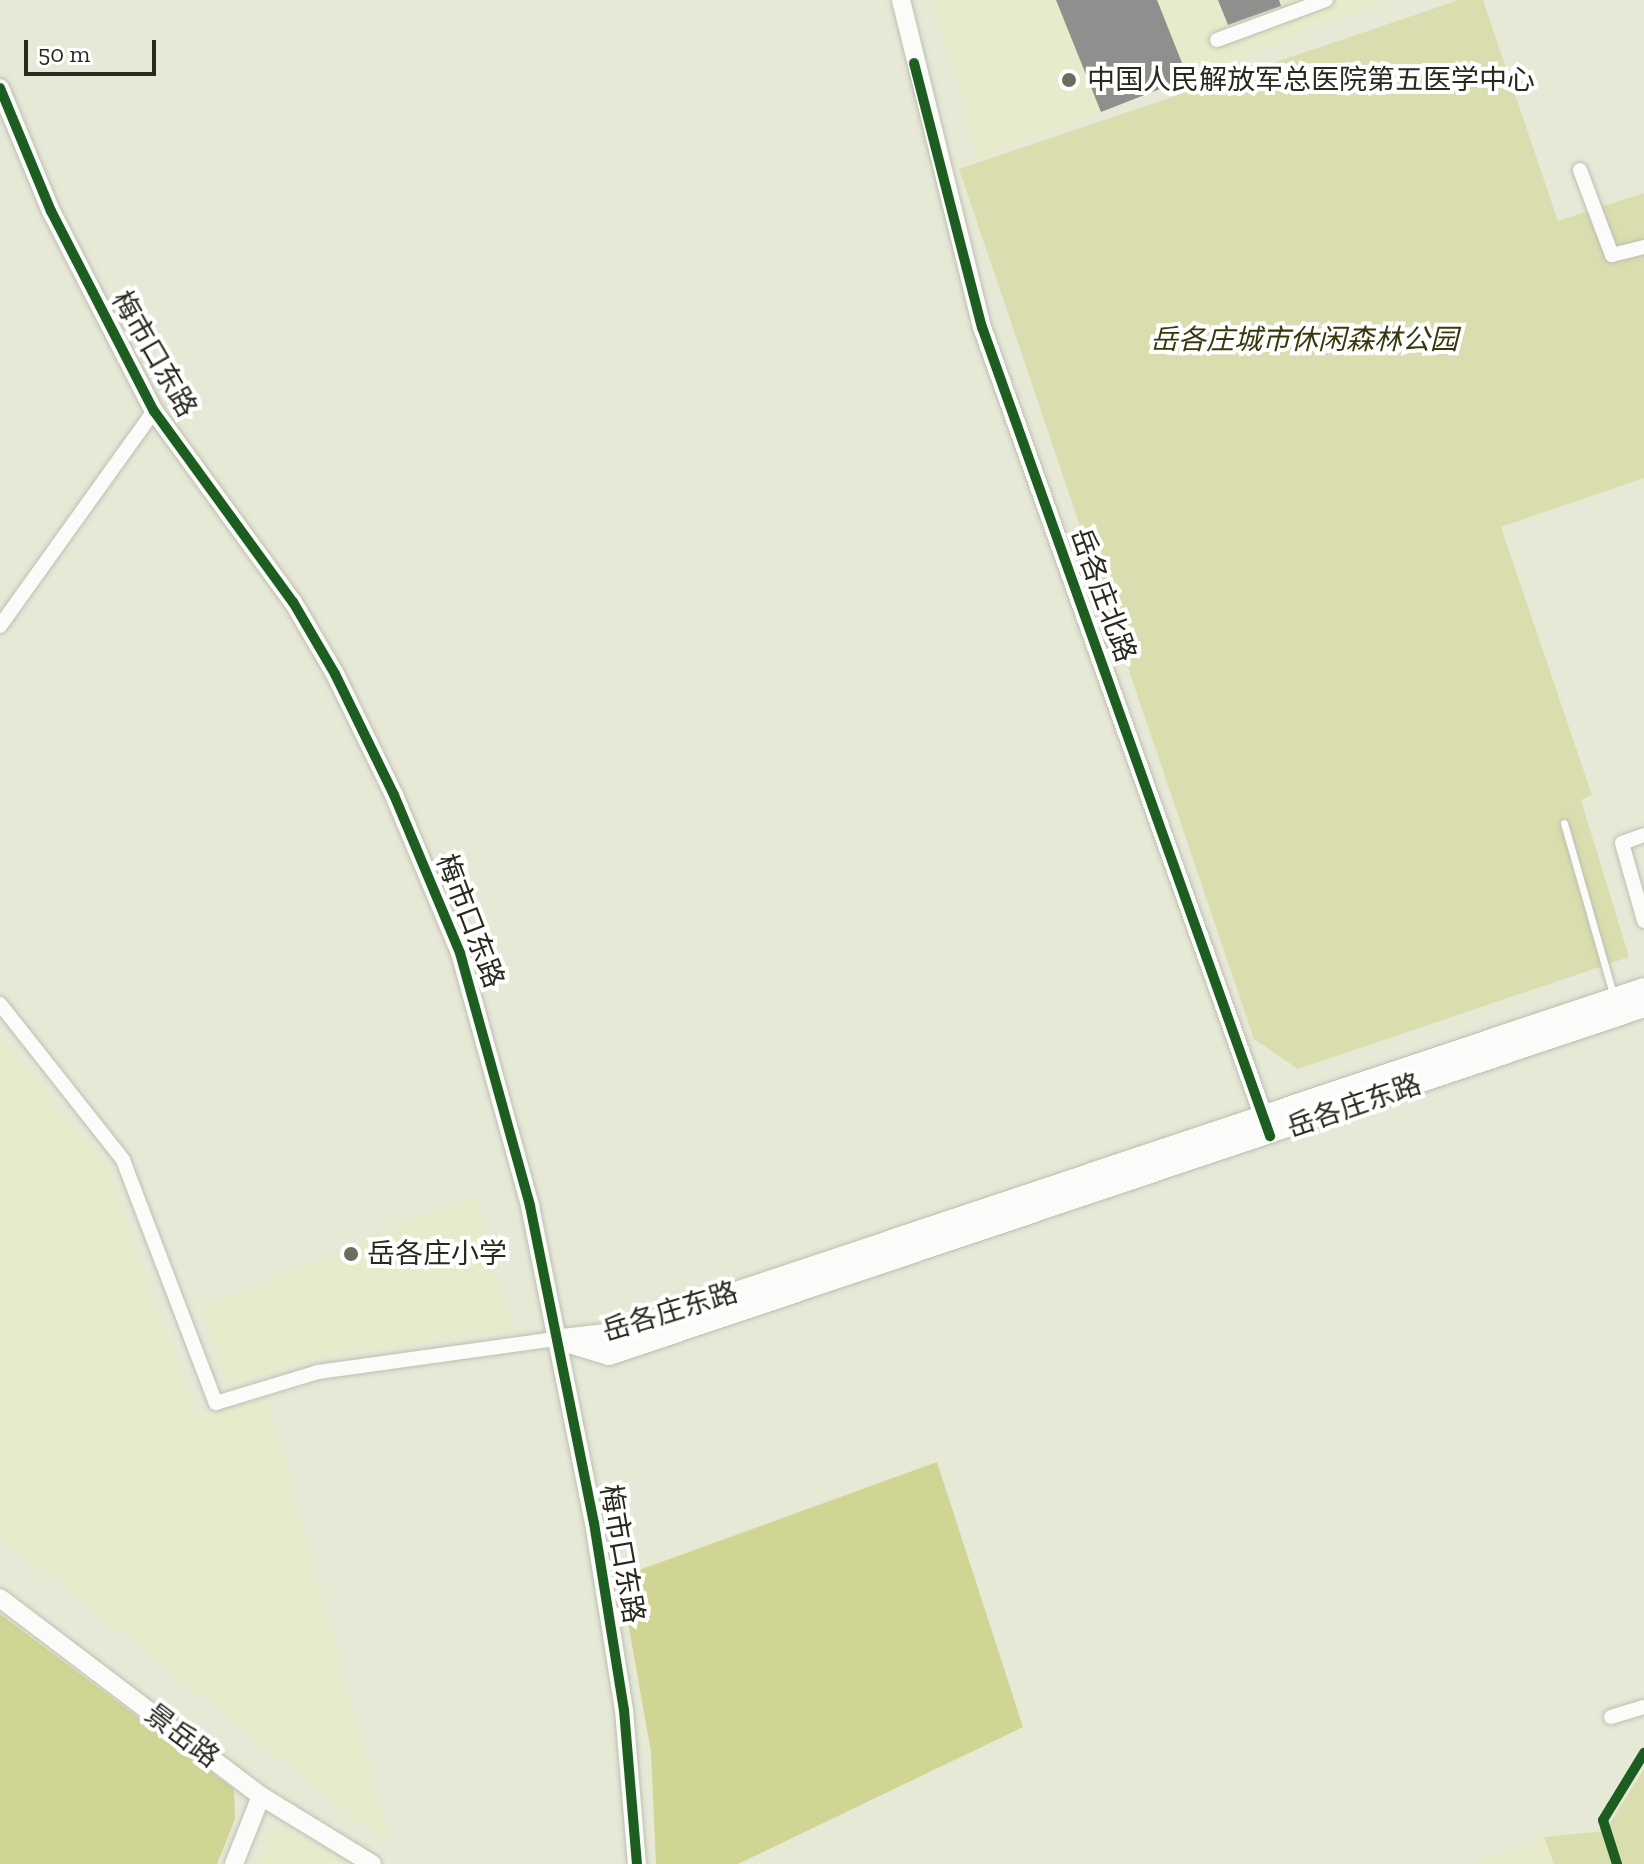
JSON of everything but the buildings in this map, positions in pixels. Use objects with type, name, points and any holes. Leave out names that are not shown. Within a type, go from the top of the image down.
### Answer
[{"type":"main road","name":"岳各庄东路","points":[[1267,1127],[1644,988]]},
{"type":"main road","name":"岳各庄东路","points":[[556,1339],[614,1333],[1644,1007]]},
{"type":"street","name":"岳各庄北路","points":[[901,0],[982,327],[1267,1127]]},
{"type":"street","points":[[1217,40],[1326,0]]},
{"type":"street","name":"梅市口东路","points":[[0,88],[51,211],[154,411],[293,602],[394,795],[460,953],[498,1079],[556,1339],[624,1710],[637,1864]]},
{"type":"street","points":[[1580,170],[1612,255],[1644,247]]},
{"type":"street","points":[[0,626],[154,411]]},
{"type":"street","points":[[1644,835],[1622,843],[1644,921]]},
{"type":"street","points":[[0,1004],[123,1160],[216,1403],[318,1372],[556,1339]]},
{"type":"street","name":"景岳路","points":[[0,1598],[261,1796],[372,1864]]},
{"type":"street","points":[[1611,1717],[1644,1707]]},
{"type":"street","points":[[234,1864],[261,1796]]},
{"type":"lane","points":[[1564,823],[1614,998]]},
{"type":"shaded area","name":"中国人民解放军总医院第五医学中心","points":[[933,0],[1387,0],[978,160]]},
{"type":"shaded area","points":[[0,1035],[107,1167],[197,1417],[267,1397],[391,1847],[0,1537]]},
{"type":"shaded area","points":[[474,1195],[513,1328],[323,1357],[228,1385],[199,1308]]},
{"type":"shaded area","points":[[273,1826],[296,1832],[347,1864],[256,1864]]},
{"type":"shaded area","points":[[1544,1837],[1554,1864],[1470,1864]]},
{"type":"green space","name":"岳各庄城市休闲森林公园","points":[[1459,0],[1483,0],[1558,221],[1644,193],[1644,478],[1501,527],[1592,795],[1581,800],[1629,957],[1298,1069],[1254,1039],[959,169]]},
{"type":"green space","points":[[937,1462],[1023,1727],[738,1864],[656,1864],[651,1752],[620,1577]]},
{"type":"green space","points":[[0,1614],[234,1789],[235,1819],[217,1864],[0,1864]]},
{"type":"green space","points":[[1644,1769],[1644,1864],[1554,1864],[1544,1837],[1605,1831]]},
{"type":"cycle path","points":[[914,63],[982,327],[1270,1136]]},
{"type":"cycle path","points":[[0,88],[51,211],[154,411],[293,602],[335,674],[394,795],[460,953],[530,1206],[594,1523],[624,1710],[637,1864]]},
{"type":"cycle path","points":[[1617,1864],[1603,1820],[1644,1753]]},
{"type":"place","name":"中国人民解放军总医院第五医学中心","points":[[1069,80]]},
{"type":"place","name":"岳各庄小学","points":[[351,1254]]}]
